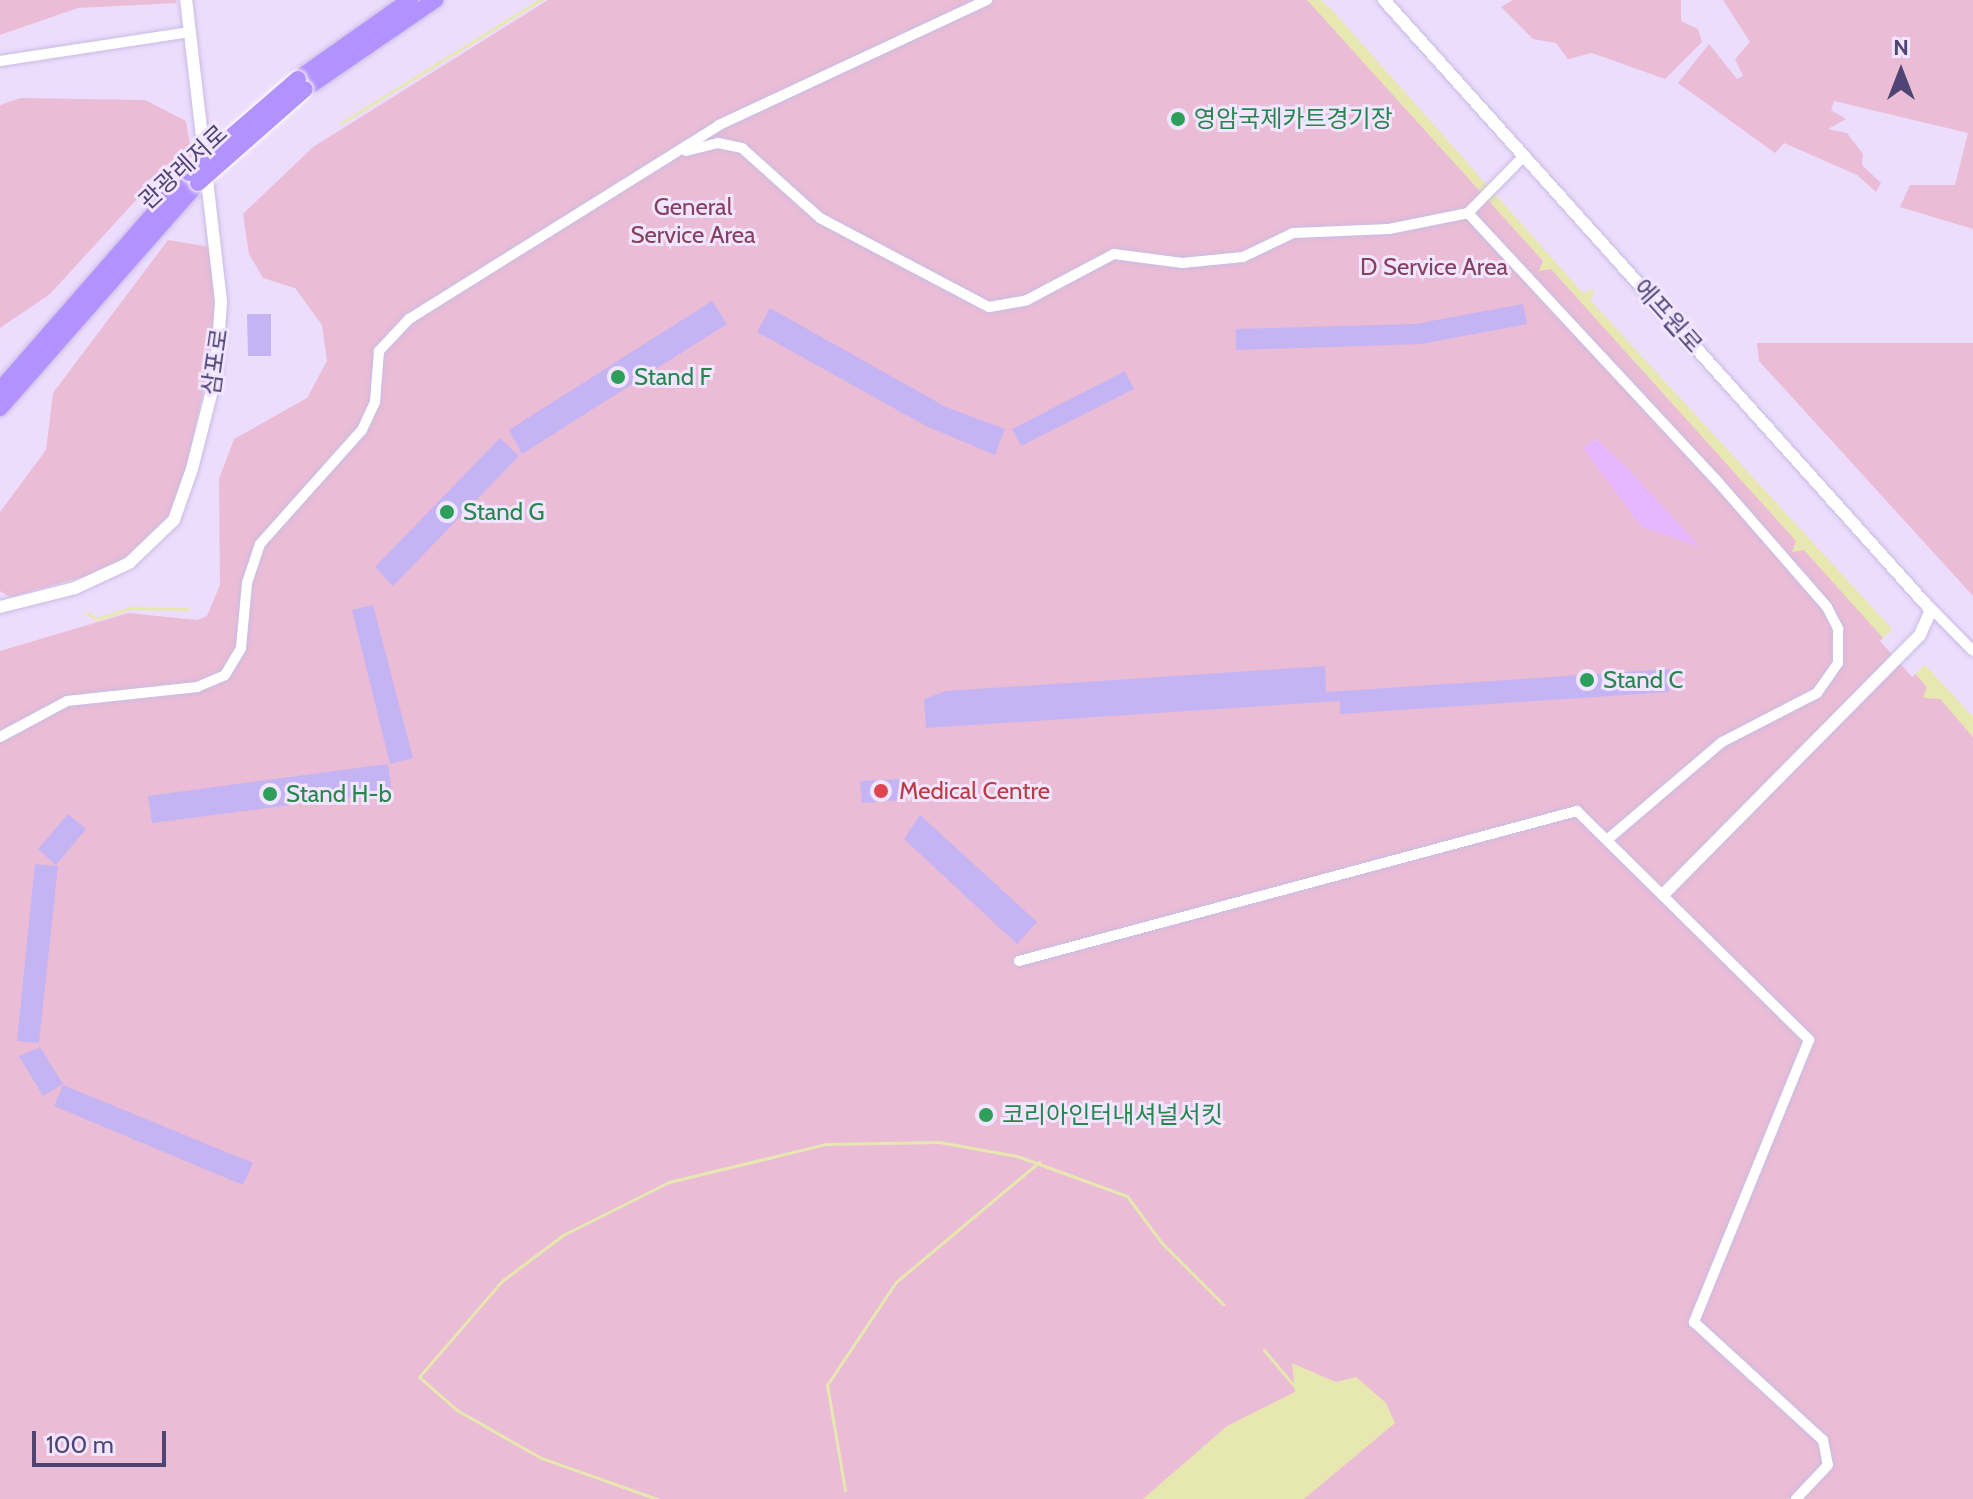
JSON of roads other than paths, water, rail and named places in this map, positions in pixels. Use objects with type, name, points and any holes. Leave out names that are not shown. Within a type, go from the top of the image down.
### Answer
[{"type":"highway","name":"관광레저로","points":[[0,390],[194,178],[302,84],[410,0]]},
{"type":"highway","name":"관광레저로","points":[[302,84],[435,0]]},
{"type":"highway","name":"관광레저로","points":[[0,408],[194,178]]},
{"type":"street","name":"삼포로","points":[[0,607],[75,588],[129,563],[165,533],[181,504],[216,375],[221,314],[210,175],[186,0]]},
{"type":"street","points":[[0,737],[67,701],[197,687],[225,675],[241,648],[247,583],[260,544],[369,419],[384,342],[409,319],[665,158],[733,119],[987,0]]},
{"type":"street","name":"에프원로","points":[[1384,0],[1928,605]]},
{"type":"street","points":[[0,61],[190,32]]},
{"type":"street","points":[[733,119],[727,130],[742,148],[820,218],[989,307],[1027,300],[1114,254],[1182,263],[1243,257],[1293,233],[1389,229],[1468,213],[1524,156]]},
{"type":"street","points":[[665,158],[705,144],[742,148]]},
{"type":"street","points":[[1468,213],[1718,482],[1827,607],[1838,629],[1838,663],[1817,693],[1729,736],[1607,840]]},
{"type":"street","points":[[1664,894],[1920,635],[1930,621],[1928,605]]},
{"type":"street","points":[[1928,605],[1973,651]]},
{"type":"street","points":[[1019,961],[1577,811],[1809,1040],[1694,1322],[1823,1440],[1830,1453],[1828,1465],[1796,1499]]},
{"type":"waterway","points":[[87,613],[97,619],[130,608],[188,609]]},
{"type":"waterway","points":[[657,1499],[541,1458],[457,1410],[419,1377],[502,1281],[563,1235],[669,1182],[826,1144],[939,1142],[1017,1156],[1127,1196],[1161,1242],[1223,1304]]},
{"type":"waterway","points":[[845,1490],[827,1385],[896,1282],[1039,1162]]},
{"type":"waterway","points":[[1264,1350],[1295,1387]]},
{"type":"place","name":"영암국제카트경기장","points":[[1178,119]]},
{"type":"place","name":"Stand F","points":[[618,377]]},
{"type":"place","name":"Stand G","points":[[447,512]]},
{"type":"place","name":"Stand C","points":[[1587,680]]},
{"type":"place","name":"Medical Centre","points":[[881,791]]},
{"type":"place","name":"Stand H-b","points":[[270,794]]},
{"type":"place","name":"코리아인터내셔널서킷","points":[[986,1115]]},
{"type":"park label","name":"General Service Area","points":[[693,221]]},
{"type":"park label","name":"D Service Area","points":[[1434,267]]}]
